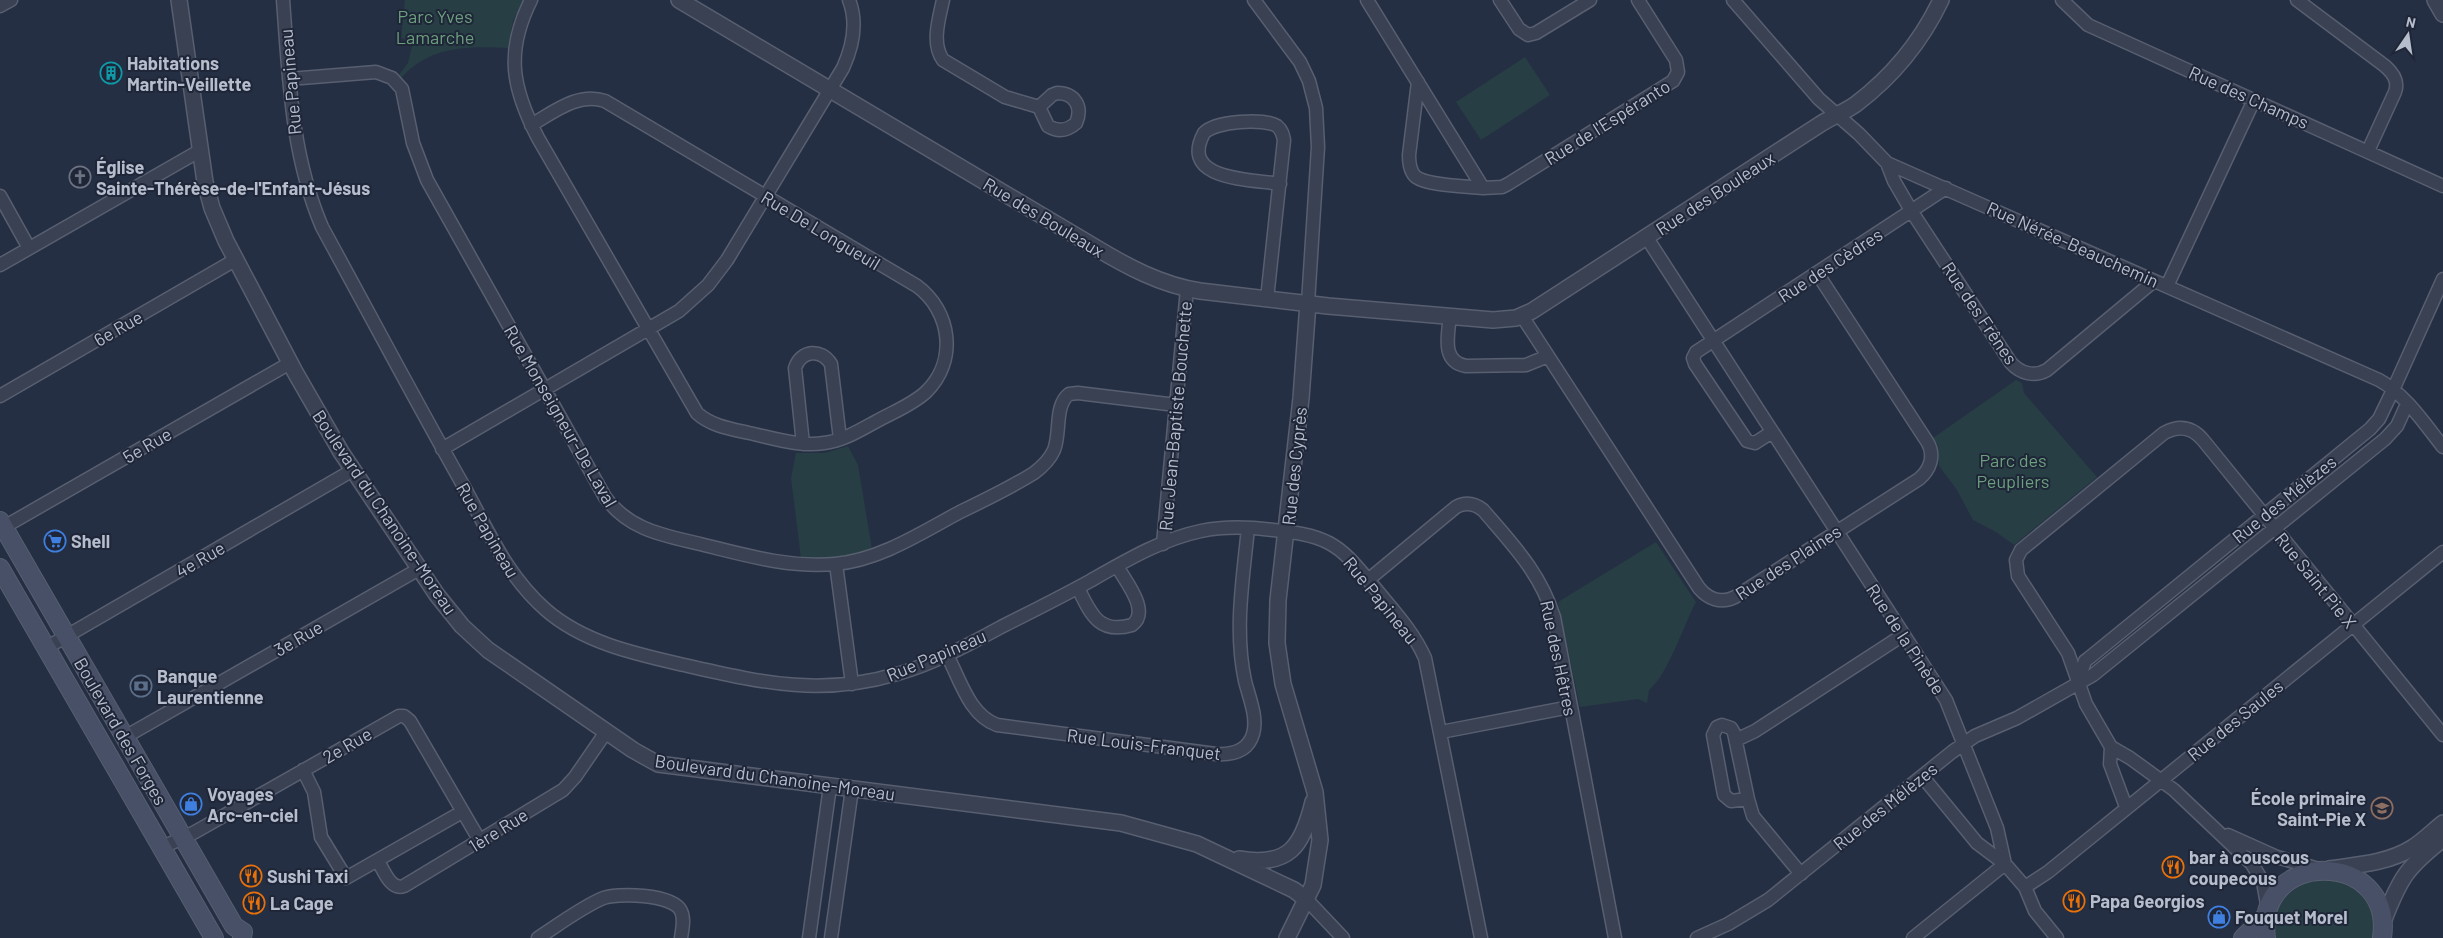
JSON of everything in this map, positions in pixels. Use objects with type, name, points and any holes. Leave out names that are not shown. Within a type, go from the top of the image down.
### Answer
[{"type":"main road","name":"Boulevard des Forges","points":[[2,524],[234,926],[244,932],[242,938]]},
{"type":"main road","name":"Boulevard des Forges","points":[[0,568],[214,938]]},
{"type":"main road","points":[[2243,938],[2267,913],[2277,893],[2291,879],[2309,872],[2325,870],[2350,876],[2365,886],[2378,905],[2384,931]]},
{"type":"main road","points":[[2266,938],[2267,913]]},
{"type":"street","points":[[0,6],[11,0]]},
{"type":"street","name":"Boulevard du Chanoine-Moreau","points":[[179,0],[200,150],[210,200],[235,260],[290,363],[353,470],[454,618],[474,638],[606,732],[642,756],[658,764],[1121,823],[1175,836],[1223,856]]},
{"type":"street","name":"Rue Papineau","points":[[283,0],[296,142],[314,208],[322,227],[495,548],[515,578],[549,613],[570,627],[622,649],[750,680],[794,687],[852,684],[899,674],[947,654],[1163,544],[1207,530],[1248,528],[1287,532],[1320,539],[1333,545],[1354,564],[1409,629],[1422,651],[1430,678],[1481,938]]},
{"type":"street","name":"Rue De Longueuil","points":[[531,0],[518,32],[514,64],[517,89],[531,125],[647,331],[690,405],[700,416],[718,426],[803,444],[824,444],[840,439],[914,401],[931,386],[940,372],[946,352],[947,338],[942,318],[934,301],[917,286],[612,105],[598,99],[586,98],[575,101],[531,125]]},
{"type":"street","name":"Rue des Bouleaux","points":[[679,0],[1114,259],[1146,274],[1187,289],[1308,304],[1492,320],[1522,316],[1855,104],[1912,51],[1928,26],[1941,0]]},
{"type":"street","points":[[442,449],[647,331],[679,311],[708,285],[727,260],[843,68],[852,42],[854,23],[849,0]]},
{"type":"street","points":[[943,0],[937,38],[939,52],[943,60],[1004,97],[1039,107]]},
{"type":"street","name":"Rue des Cyprès","points":[[1254,0],[1300,62],[1309,81],[1316,108],[1318,147],[1301,398],[1277,616],[1278,655],[1283,684],[1315,792],[1319,813],[1320,848],[1315,875],[1307,900],[1287,938]]},
{"type":"street","points":[[1367,0],[1484,188]]},
{"type":"street","points":[[1500,0],[1519,29],[1525,34],[1531,35],[1590,0]]},
{"type":"street","name":"Rue de l'Espéranto","points":[[1418,82],[1409,159],[1414,174],[1425,180],[1484,188],[1502,187],[1673,81],[1678,72],[1676,60],[1638,0]]},
{"type":"street","name":"Rue Nérée-Beauchemin","points":[[1733,0],[1819,99],[1887,163],[2378,380],[2393,390],[2407,404],[2443,447]]},
{"type":"street","name":"Rue des Champs","points":[[2062,0],[2088,25],[2443,186]]},
{"type":"street","points":[[2297,0],[2385,66],[2395,77],[2397,85],[2395,92],[2368,151]]},
{"type":"street","points":[[2435,0],[2443,14]]},
{"type":"street","name":"Rue Monseigneur-De Laval","points":[[289,79],[376,72],[387,75],[399,85],[405,95],[413,143],[423,172],[605,497],[619,514],[631,523],[654,533],[771,561],[793,564],[836,564],[897,545],[1034,473],[1045,464],[1053,451],[1062,403],[1069,394],[1078,393],[1176,405]]},
{"type":"street","points":[[2167,286],[2254,100]]},
{"type":"street","points":[[1267,299],[1280,184],[1284,140],[1282,133],[1278,127],[1262,122],[1214,126],[1204,133],[1199,152],[1204,164],[1210,171],[1220,175],[1280,184]]},
{"type":"street","points":[[0,265],[200,150]]},
{"type":"street","name":"Rue des Frênes","points":[[1887,163],[1894,181],[1912,212],[2011,363],[2024,372],[2039,374],[2047,370],[2154,280]]},
{"type":"street","name":"Rue des Cèdres","points":[[1712,341],[1946,188]]},
{"type":"street","points":[[0,196],[29,248]]},
{"type":"street","name":"Rue de la Pinède","points":[[1647,238],[1946,700],[1965,743],[1997,828],[2005,864]]},
{"type":"street","name":"6e Rue","points":[[0,396],[235,260]]},
{"type":"street","name":"Rue des Plaines","points":[[1522,316],[1698,588],[1705,595],[1717,600],[1731,599],[1923,476],[1932,456],[1928,443],[1817,273]]},
{"type":"street","name":"Rue des Mélèzes","points":[[2078,682],[2084,661],[2370,429],[2379,418],[2393,390],[2443,279]]},
{"type":"street","name":"Rue Jean-Baptiste Bouchette","points":[[1163,544],[1187,289]]},
{"type":"street","points":[[1450,316],[1448,349],[1450,357],[1458,364],[1466,366],[1526,365],[1548,356]]},
{"type":"street","points":[[1712,341],[1694,355],[1694,361],[1700,372],[1747,441],[1755,443],[1772,432]]},
{"type":"street","points":[[803,444],[795,368],[800,358],[811,353],[823,355],[831,364],[840,439]]},
{"type":"street","name":"5e Rue","points":[[2,524],[290,363]]},
{"type":"street","name":"Rue des Mélèzes","points":[[1697,938],[1755,908],[1801,874],[1922,776],[1975,736],[2025,713],[2078,682],[2094,675],[2385,439],[2397,426],[2407,404]]},
{"type":"street","name":"Rue Saint Pie X","points":[[2078,682],[2069,655],[2018,576],[2016,560],[2026,546],[2164,433],[2174,428],[2186,428],[2196,432],[2204,440],[2443,735]]},
{"type":"street","name":"4e Rue","points":[[46,648],[353,470]]},
{"type":"street","name":"Rue des Hêtres","points":[[1368,580],[1456,507],[1466,503],[1480,507],[1531,566],[1543,587],[1554,617],[1615,938]]},
{"type":"street","name":"Rue Louis-Franquet","points":[[947,654],[974,707],[984,719],[997,725],[1216,754],[1237,752],[1250,741],[1255,725],[1240,646],[1240,604],[1248,528]]},
{"type":"street","name":"Rue des Saules","points":[[2025,887],[2048,872],[2443,552]]},
{"type":"street","points":[[836,564],[852,684]]},
{"type":"street","points":[[1078,588],[1091,614],[1097,621],[1111,626],[1132,625],[1138,618],[1139,609],[1117,566]]},
{"type":"street","name":"3e Rue","points":[[125,737],[419,569]]},
{"type":"street","points":[[1736,740],[1755,731],[1903,636]]},
{"type":"street","points":[[2078,682],[2086,704],[2111,747],[2130,758],[2160,781],[2216,828],[2258,870],[2263,882],[2267,913]]},
{"type":"street","points":[[1440,732],[1570,707]]},
{"type":"street","name":"2e Rue","points":[[162,848],[183,838],[397,716],[404,716],[410,721],[480,841]]},
{"type":"street","points":[[1748,799],[1734,802],[1726,798],[1713,732],[1719,726],[1728,726],[1733,730],[1753,816],[1801,874]]},
{"type":"street","name":"1ère Rue","points":[[378,861],[393,886],[402,888],[563,790],[575,777],[606,732]]},
{"type":"street","points":[[2111,747],[2110,764],[2126,807]]},
{"type":"street","name":"1ère Rue","points":[[303,770],[314,792],[320,835],[344,877],[349,878],[462,812]]},
{"type":"street","name":"Rue de la Pinède","points":[[1922,776],[1977,843],[2005,864],[2025,887],[2035,911],[2057,938]]},
{"type":"street","points":[[809,938],[830,786]]},
{"type":"street","points":[[831,938],[852,789]]},
{"type":"street","points":[[1223,856],[1266,862],[1276,860],[1289,852],[1300,842],[1305,832],[1315,792]]},
{"type":"street","points":[[2216,828],[2263,852],[2325,870],[2370,863],[2403,852],[2422,841],[2443,823]]},
{"type":"street","points":[[2384,931],[2396,889],[2408,869],[2443,839]]},
{"type":"street","points":[[1223,856],[1294,890],[1307,900],[1343,938]]},
{"type":"street","points":[[1913,938],[2005,864]]},
{"type":"street","points":[[538,938],[594,902],[620,895],[666,900],[674,904],[681,910],[683,917],[681,938]]},
{"type":"street","points":[[813,911],[834,915]]},
{"type":"green space","name":"Parc Yves Lamarche","points":[[405,0],[524,0],[513,21],[508,48],[478,47],[450,50],[424,60],[412,67],[401,78],[398,76],[408,63],[413,42],[401,38]]},
{"type":"green space","points":[[1525,57],[1550,95],[1481,140],[1456,102]]},
{"type":"green space","name":"Parc des Peupliers","points":[[2016,380],[2022,383],[2024,393],[2097,477],[2014,545],[1996,532],[1973,520],[1957,490],[1939,466],[1938,446],[1933,438]]},
{"type":"green space","points":[[848,446],[858,465],[872,549],[836,558],[801,558],[791,478],[796,453],[825,453]]},
{"type":"green space","points":[[1656,542],[1696,602],[1675,649],[1663,673],[1649,690],[1647,703],[1638,699],[1580,707],[1558,602]]},
{"type":"green space","points":[[2322,878],[2333,880],[2354,889],[2369,904],[2373,914],[2373,938],[2275,938],[2275,916],[2285,898],[2301,885]]},
{"type":"place","name":"Habitations Martin-Veillette","points":[[111,73]]},
{"type":"place","name":"Église Sainte-Thérèse-de-l'Enfant-Jésus","points":[[80,177]]},
{"type":"place","name":"Shell","points":[[55,541]]},
{"type":"place","name":"Banque Laurentienne","points":[[141,686]]},
{"type":"place","name":"Voyages Arc-en-ciel","points":[[191,804]]},
{"type":"place","name":"École primaire Saint-Pie X","points":[[2382,808]]},
{"type":"place","name":"bar à couscous coupecous","points":[[2173,867]]},
{"type":"place","name":"Sushi Taxi","points":[[251,876]]},
{"type":"place","name":"Papa Georgios","points":[[2074,901]]},
{"type":"place","name":"La Cage","points":[[254,903]]},
{"type":"place","name":"Fouquet Morel","points":[[2219,917]]}]
